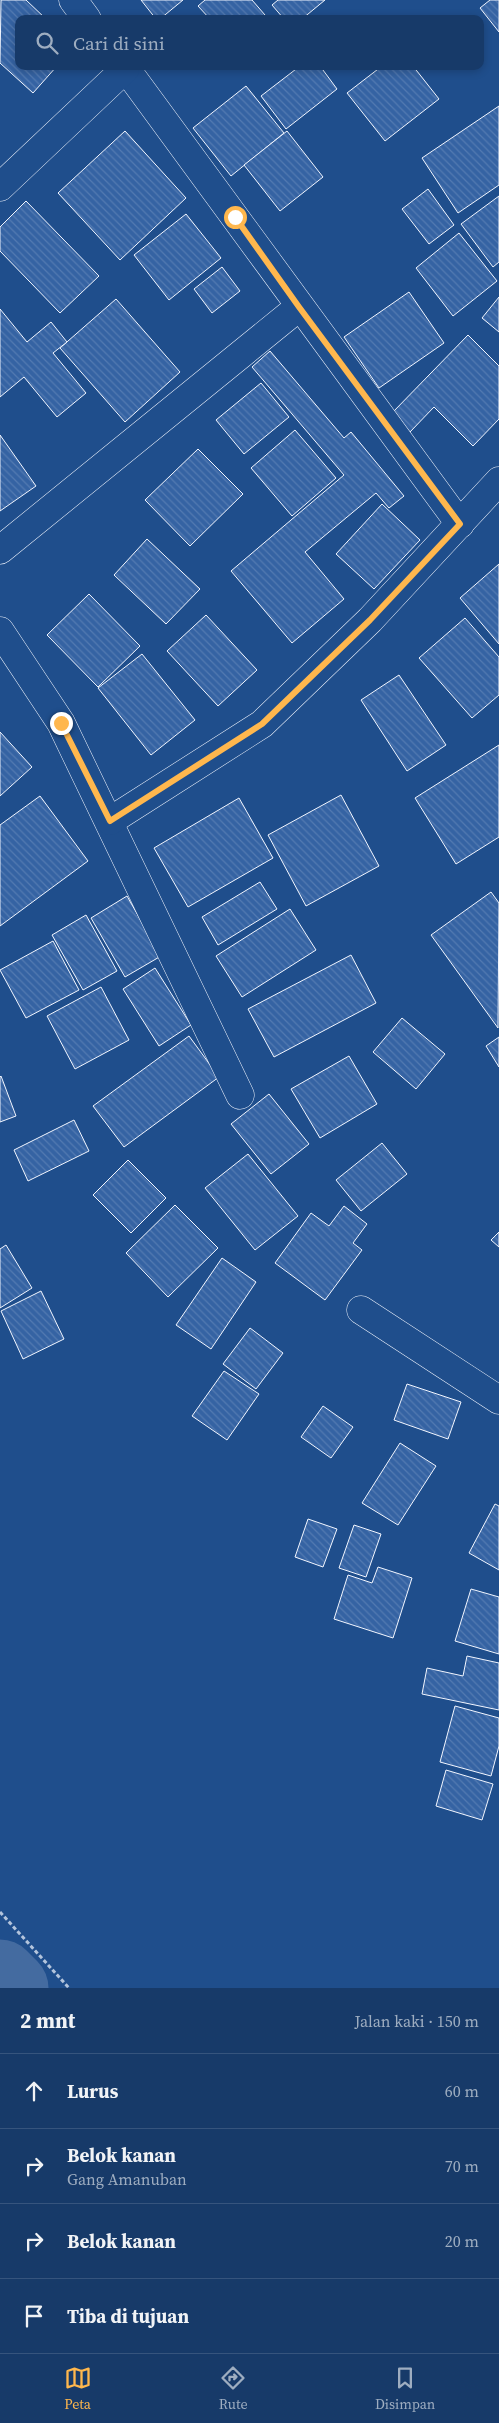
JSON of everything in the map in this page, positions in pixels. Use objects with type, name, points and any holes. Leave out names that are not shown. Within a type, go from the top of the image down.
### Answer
[{"type":"street","points":[[73,0],[84,15]]},
{"type":"street","points":[[0,187],[121,70]]},
{"type":"street","points":[[126,70],[460,524]]},
{"type":"street","points":[[0,550],[299,307]]},
{"type":"street","points":[[110,821],[262,724],[370,620],[460,524],[495,494]]},
{"type":"street","points":[[0,631],[61,723],[110,821],[240,1095]]},
{"type":"street","points":[[361,1310],[499,1400]]},
{"type":"path","points":[[0,1912],[69,1988]]},
{"type":"building","points":[[1,0],[26,0],[42,15],[15,15],[15,70],[53,70],[33,93],[0,63]]},
{"type":"building","points":[[141,0],[183,0],[165,15],[153,15]]},
{"type":"building","points":[[205,0],[252,0],[265,15],[206,15],[198,6]]},
{"type":"building","points":[[278,0],[325,0],[307,15],[281,15],[272,5]]},
{"type":"building","points":[[490,0],[499,0],[499,32],[480,8]]},
{"type":"building","points":[[295,70],[323,70],[337,89],[286,129],[261,96]]},
{"type":"building","points":[[377,70],[416,70],[439,99],[385,141],[347,93]]},
{"type":"building","points":[[246,86],[284,133],[231,176],[193,128]]},
{"type":"building","points":[[499,106],[499,185],[458,213],[422,158]]},
{"type":"building","points":[[125,131],[186,198],[120,260],[58,193]]},
{"type":"building","points":[[287,131],[323,177],[280,211],[244,165]]},
{"type":"building","points":[[428,189],[454,225],[429,244],[402,209]]},
{"type":"building","points":[[499,196],[499,262],[493,267],[461,224]]},
{"type":"building","points":[[26,201],[99,276],[60,313],[0,251],[0,227]]},
{"type":"building","points":[[186,214],[221,258],[169,300],[134,255]]},
{"type":"building","points":[[459,233],[497,281],[453,316],[416,268]]},
{"type":"building","points":[[222,267],[240,291],[212,313],[194,289]]},
{"type":"building","points":[[409,292],[444,343],[379,388],[344,337]]},
{"type":"building","points":[[499,297],[499,332],[482,318]]},
{"type":"building","points":[[116,299],[180,372],[125,422],[60,348]]},
{"type":"building","points":[[0,309],[27,342],[51,322],[67,342],[53,353],[86,393],[57,417],[24,377],[0,397]]},
{"type":"building","points":[[468,335],[499,366],[499,419],[473,446],[434,407],[410,432],[392,413]]},
{"type":"building","points":[[270,351],[344,438],[351,432],[404,496],[389,508],[376,493],[305,552],[344,599],[292,643],[231,571],[344,475],[252,367]]},
{"type":"building","points":[[261,383],[289,417],[244,454],[216,420]]},
{"type":"building","points":[[295,430],[336,478],[292,516],[251,468]]},
{"type":"building","points":[[0,435],[36,486],[0,511]]},
{"type":"building","points":[[198,449],[243,494],[190,546],[145,500]]},
{"type":"building","points":[[382,504],[420,540],[374,589],[336,554]]},
{"type":"building","points":[[147,539],[200,589],[166,624],[114,575]]},
{"type":"building","points":[[499,564],[499,644],[460,598]]},
{"type":"building","points":[[89,594],[140,646],[98,687],[47,635]]},
{"type":"building","points":[[206,615],[257,670],[218,706],[167,651]]},
{"type":"building","points":[[465,618],[499,657],[499,695],[472,718],[419,658]]},
{"type":"building","points":[[142,654],[195,720],[151,755],[98,688]]},
{"type":"building","points":[[399,675],[446,745],[407,771],[361,700]]},
{"type":"building","points":[[0,732],[32,767],[0,796]]},
{"type":"building","points":[[499,745],[499,837],[456,864],[415,798]]},
{"type":"building","points":[[341,795],[379,866],[306,906],[268,835]]},
{"type":"building","points":[[40,796],[88,861],[0,926],[0,825]]},
{"type":"building","points":[[239,798],[273,858],[188,907],[154,848]]},
{"type":"building","points":[[260,882],[277,909],[218,945],[202,917]]},
{"type":"building","points":[[491,892],[499,903],[498,1028],[431,935]]},
{"type":"building","points":[[127,896],[161,956],[125,977],[91,918]]},
{"type":"building","points":[[290,909],[316,950],[242,997],[216,956]]},
{"type":"building","points":[[86,915],[117,971],[83,990],[52,935]]},
{"type":"building","points":[[53,941],[79,990],[26,1018],[0,970]]},
{"type":"building","points":[[351,955],[376,1003],[274,1057],[248,1009]]},
{"type":"building","points":[[155,968],[191,1025],[159,1046],[123,989]]},
{"type":"building","points":[[101,987],[129,1040],[75,1069],[47,1016]]},
{"type":"building","points":[[402,1018],[445,1054],[416,1089],[373,1052]]},
{"type":"building","points":[[189,1036],[219,1077],[124,1147],[93,1106]]},
{"type":"building","points":[[499,1037],[499,1067],[486,1046]]},
{"type":"building","points":[[349,1056],[377,1104],[320,1138],[291,1089]]},
{"type":"building","points":[[0,1077],[16,1116],[0,1122]]},
{"type":"building","points":[[269,1094],[309,1144],[271,1174],[231,1124]]},
{"type":"building","points":[[74,1120],[89,1151],[28,1181],[14,1150]]},
{"type":"building","points":[[382,1143],[407,1174],[361,1211],[336,1180]]},
{"type":"building","points":[[248,1154],[298,1216],[255,1250],[205,1188]]},
{"type":"building","points":[[128,1160],[166,1198],[131,1233],[93,1195]]},
{"type":"building","points":[[175,1205],[218,1248],[168,1297],[126,1253]]},
{"type":"building","points":[[344,1206],[367,1224],[353,1243],[362,1250],[325,1300],[275,1263],[311,1213],[329,1226]]},
{"type":"building","points":[[499,1232],[499,1247],[491,1240]]},
{"type":"building","points":[[6,1245],[32,1288],[0,1308],[0,1249]]},
{"type":"building","points":[[222,1258],[256,1282],[211,1349],[176,1325]]},
{"type":"building","points":[[41,1291],[64,1339],[23,1359],[1,1311]]},
{"type":"building","points":[[250,1328],[283,1353],[256,1389],[223,1364]]},
{"type":"building","points":[[224,1371],[259,1394],[227,1440],[192,1416]]},
{"type":"building","points":[[407,1384],[461,1402],[448,1439],[394,1420]]},
{"type":"building","points":[[323,1406],[353,1427],[331,1458],[301,1437]]},
{"type":"building","points":[[400,1443],[436,1466],[398,1525],[362,1503]]},
{"type":"building","points":[[495,1504],[499,1506],[499,1570],[469,1553]]},
{"type":"building","points":[[308,1519],[337,1529],[323,1567],[295,1557]]},
{"type":"building","points":[[354,1525],[381,1534],[366,1577],[339,1568]]},
{"type":"building","points":[[378,1567],[412,1578],[393,1638],[334,1619],[348,1575],[372,1583]]},
{"type":"building","points":[[471,1589],[499,1597],[499,1654],[455,1641]]},
{"type":"building","points":[[467,1656],[499,1663],[499,1710],[422,1694],[427,1668],[463,1676]]},
{"type":"building","points":[[455,1706],[499,1718],[499,1746],[491,1776],[440,1762]]},
{"type":"building","points":[[446,1770],[493,1784],[482,1820],[436,1806]]},
{"type":"waterway","points":[[0,1977],[11,1988]]},
{"type":"route","points":[[61,723],[110,821],[262,724],[370,620],[460,524],[299,307],[235,217]]}]
